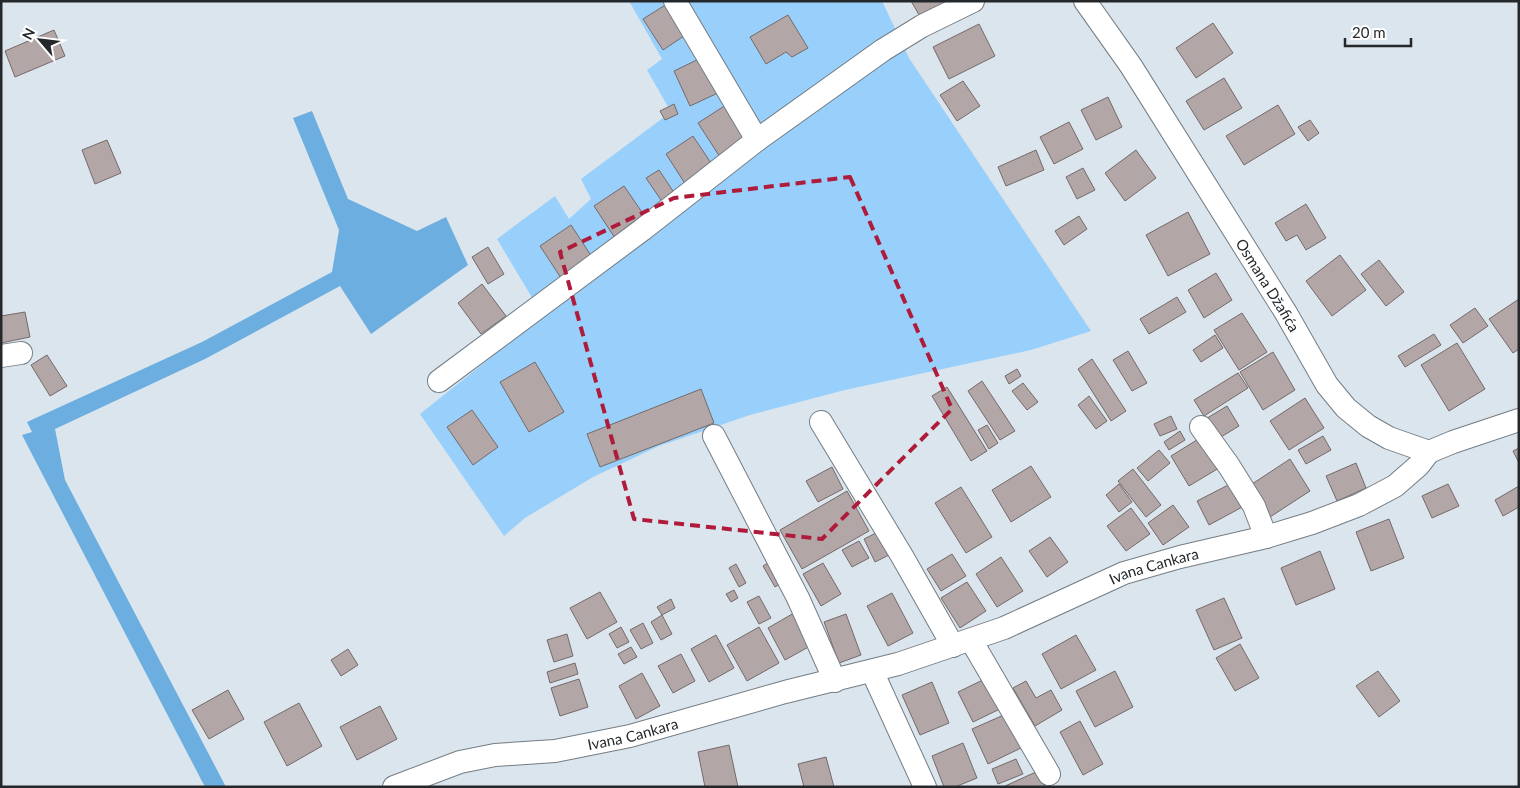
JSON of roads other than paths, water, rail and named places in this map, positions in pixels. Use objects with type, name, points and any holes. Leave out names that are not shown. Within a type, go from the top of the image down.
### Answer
[{"type":"street","points":[[675,1],[757,140]]},
{"type":"street","points":[[439,381],[642,230],[757,140],[883,50],[922,26],[973,1]]},
{"type":"street","name":"Osmana Džafića","points":[[1085,1],[1131,66],[1286,313],[1327,384],[1346,408],[1368,426],[1389,438],[1428,452]]},
{"type":"street","points":[[1428,452],[1519,420]]},
{"type":"street","points":[[821,422],[923,592],[962,643],[1049,774]]},
{"type":"street","points":[[1202,428],[1254,506],[1266,537]]},
{"type":"street","points":[[714,436],[798,598],[835,681]]},
{"type":"street","name":"Ivana Cankara","points":[[394,787],[460,762],[495,755],[555,751],[630,736],[785,692],[898,664],[1004,628],[1124,573],[1180,556],[1266,537],[1312,523],[1366,501],[1396,486],[1418,466],[1428,452]]},
{"type":"street","points":[[872,671],[925,787]]}]
